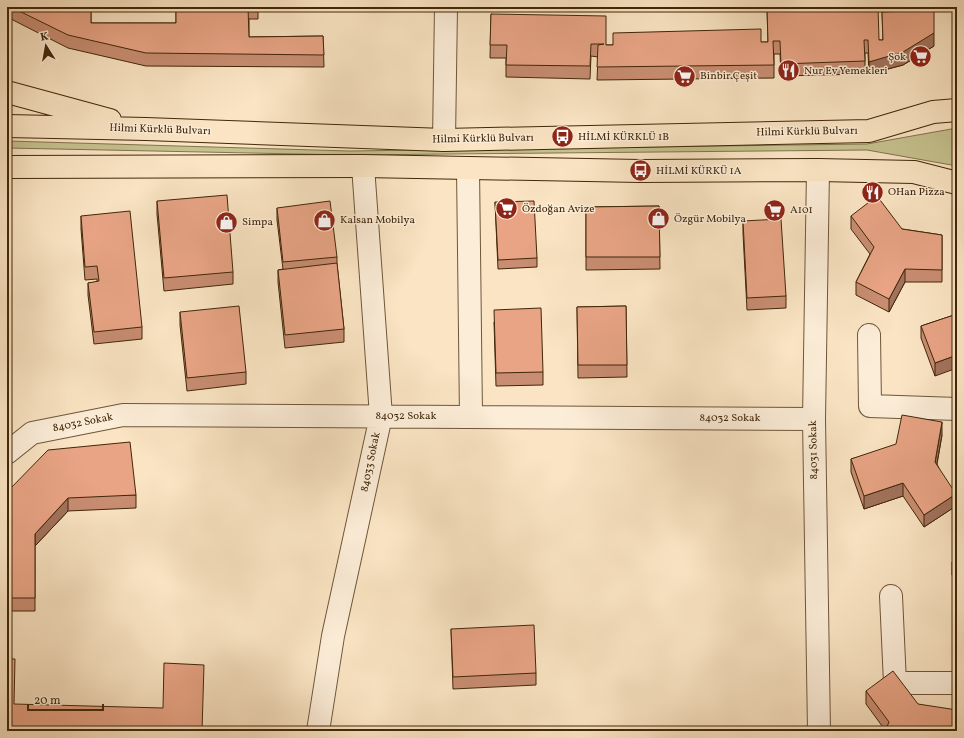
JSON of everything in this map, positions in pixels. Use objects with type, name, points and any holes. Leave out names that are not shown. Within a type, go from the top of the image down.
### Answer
[{"type":"main road","points":[[7,92],[146,129]]},
{"type":"main road","name":"Hilmi Kürklü Bulvarı","points":[[7,126],[146,129],[444,140],[869,131],[933,112],[957,110]]},
{"type":"main road","points":[[7,167],[363,166],[640,172],[818,170],[914,172],[957,183]]},
{"type":"street","points":[[444,140],[446,7]]},
{"type":"street","name":"84033 Sokak","points":[[318,731],[333,636],[381,416],[363,166]]},
{"type":"street","points":[[468,168],[470,416]]},
{"type":"street","name":"84031 Sokak","points":[[818,170],[814,419],[819,731]]},
{"type":"street","points":[[869,335],[870,406],[957,409]]},
{"type":"street","name":"84032 Sokak","points":[[7,453],[32,433],[123,415],[814,419]]},
{"type":"street","points":[[891,596],[895,683],[957,683]]},
{"type":"shaded area","points":[[957,128],[957,166],[867,150],[348,155],[7,148],[7,141],[349,151],[867,144]]},
{"type":"building","points":[[11,7],[91,7],[91,23],[176,23],[176,7],[248,7],[249,37],[323,36],[324,55],[146,53],[68,35]]},
{"type":"building","points":[[878,7],[879,40],[883,40],[882,12],[934,10],[934,33],[903,52],[869,62],[868,40],[864,40],[865,61],[781,64],[780,41],[773,41],[774,65],[597,67],[598,45],[604,44],[591,44],[590,66],[506,65],[507,45],[490,45],[491,14],[606,16],[606,45],[613,45],[613,33],[761,29],[761,42],[768,42],[767,8]]},
{"type":"building","points":[[227,195],[233,272],[164,278],[157,201]]},
{"type":"building","points":[[877,196],[902,229],[942,235],[942,270],[905,269],[889,299],[856,282],[874,247],[851,216]]},
{"type":"building","points":[[330,201],[337,257],[283,262],[277,208]]},
{"type":"building","points":[[534,201],[537,258],[498,260],[495,202]]},
{"type":"building","points":[[659,206],[660,257],[586,257],[586,207]]},
{"type":"building","points":[[130,211],[142,327],[94,332],[88,283],[99,281],[97,266],[85,267],[81,216]]},
{"type":"building","points":[[781,219],[786,296],[747,298],[743,221]]},
{"type":"building","points":[[337,263],[344,329],[285,335],[278,270]]},
{"type":"building","points":[[239,306],[246,372],[187,378],[180,312]]},
{"type":"building","points":[[626,306],[627,365],[578,365],[577,307]]},
{"type":"building","points":[[541,308],[543,372],[496,373],[494,310]]},
{"type":"building","points":[[957,314],[957,355],[935,363],[921,326]]},
{"type":"building","points":[[902,415],[942,422],[935,462],[956,494],[924,515],[903,483],[864,496],[851,459],[896,444]]},
{"type":"building","points":[[130,442],[136,495],[68,498],[35,534],[35,598],[7,598],[7,492],[48,450]]},
{"type":"building","points":[[957,559],[957,568],[952,562]]},
{"type":"building","points":[[534,625],[536,673],[453,677],[451,629]]},
{"type":"building","points":[[7,659],[15,659],[14,704],[163,708],[164,663],[204,665],[202,731],[7,731]]},
{"type":"building","points":[[893,671],[918,704],[957,710],[957,731],[885,731],[889,722],[866,691]]},
{"type":"place","name":"Şok","points":[[921,57]]},
{"type":"place","name":"Nur Ev Yemekleri","points":[[789,71]]},
{"type":"place","name":"Binbir Çeşit","points":[[685,76]]},
{"type":"place","name":"HİLMİ KÜRKLÜ 1B","points":[[562,137]]},
{"type":"place","name":"HİLMİ KÜRKÜ 1A","points":[[640,171]]},
{"type":"place","name":"OHan Pizza","points":[[873,192]]},
{"type":"place","name":"Özdoğan Avize","points":[[507,209]]},
{"type":"place","name":"A101","points":[[774,210]]},
{"type":"place","name":"Özgür Mobilya","points":[[659,219]]},
{"type":"place","name":"Kalsan Mobilya","points":[[325,220]]},
{"type":"place","name":"Simpa","points":[[227,222]]}]
